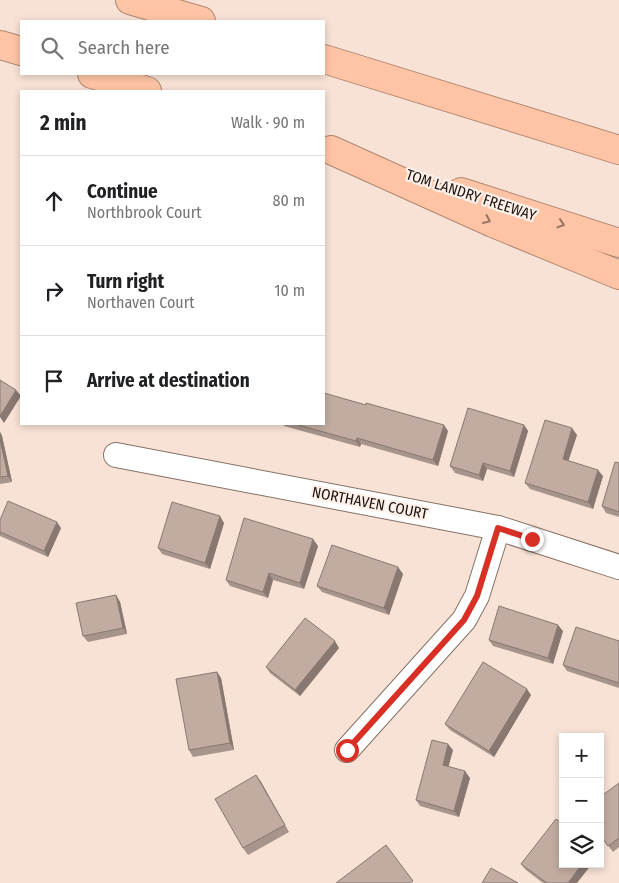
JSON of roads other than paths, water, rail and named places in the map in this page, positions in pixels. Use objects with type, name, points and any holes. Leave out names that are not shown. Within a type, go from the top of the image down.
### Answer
[{"type":"highway","points":[[130,0],[199,20]]},
{"type":"highway","points":[[0,44],[20,51]]},
{"type":"highway","points":[[325,55],[619,133]]},
{"type":"highway","points":[[325,59],[619,150]]},
{"type":"highway","points":[[95,75],[144,90]]},
{"type":"highway","points":[[327,149],[493,223],[619,275]]},
{"type":"highway","name":"TOM LANDRY FREEWAY","points":[[327,149],[619,243]]},
{"type":"street","name":"NORTHAVEN COURT","points":[[116,455],[498,528],[619,567]]},
{"type":"street","points":[[347,750],[464,620],[477,596],[498,528]]}]
